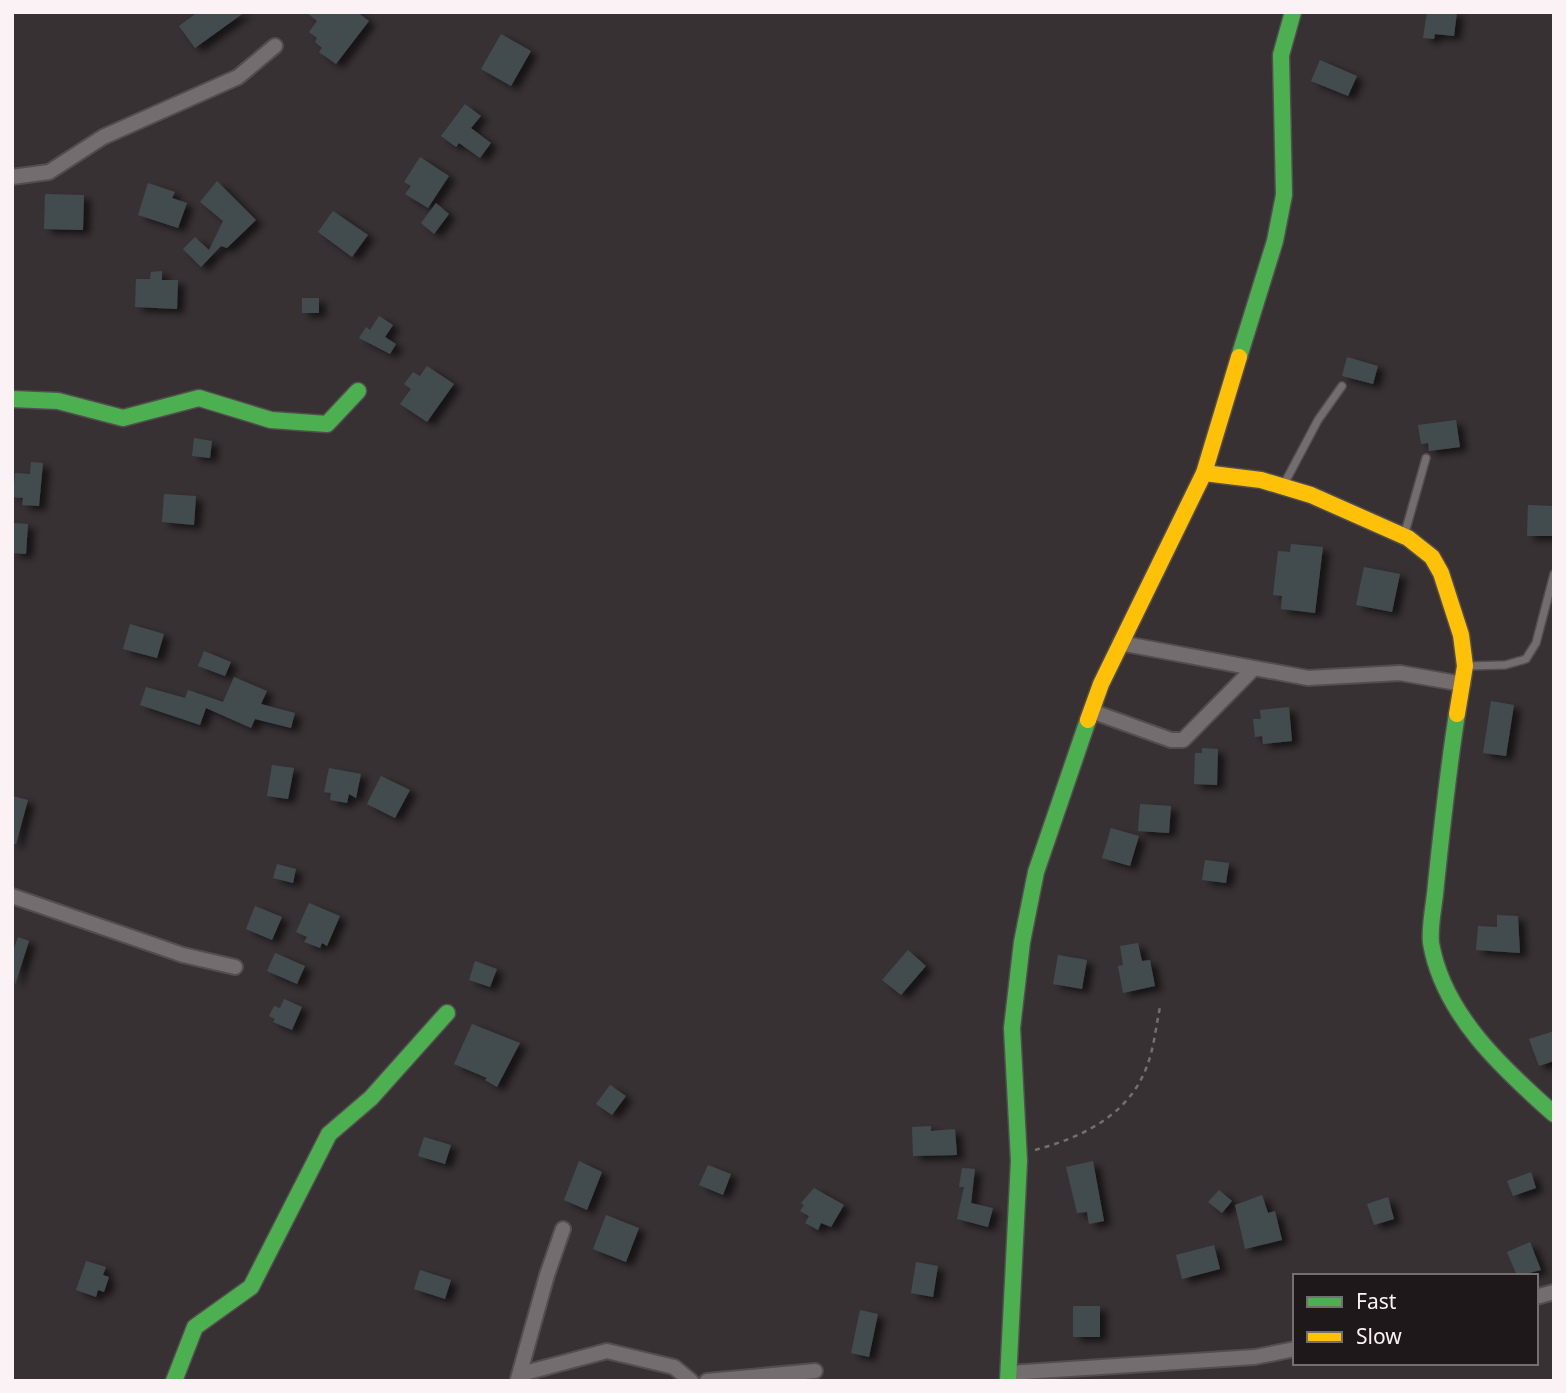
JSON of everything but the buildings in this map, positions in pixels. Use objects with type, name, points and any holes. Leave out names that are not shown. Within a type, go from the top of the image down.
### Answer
[{"type":"street","points":[[1293,12],[1281,55],[1284,195],[1275,241],[1204,474],[1120,643],[1091,711],[1036,872],[1022,942],[1012,1028],[1019,1154],[1009,1377],[1255,1357],[1293,1349]]},
{"type":"street","points":[[12,177],[49,172],[103,137],[238,77],[275,46]]},
{"type":"street","points":[[12,399],[58,401],[123,418],[199,398],[271,420],[327,424],[358,391]]},
{"type":"street","points":[[1204,474],[1261,480],[1311,495],[1404,537],[1432,557],[1441,573],[1461,635],[1465,666],[1447,774],[1431,941],[1436,965],[1452,1000],[1489,1055],[1554,1114]]},
{"type":"street","points":[[1120,643],[1308,678],[1400,673],[1464,684]]},
{"type":"street","points":[[1091,711],[1171,740],[1183,740],[1252,669]]},
{"type":"street","points":[[12,896],[183,955],[235,967]]},
{"type":"street","points":[[174,1381],[195,1327],[251,1287],[329,1134],[371,1098],[447,1013]]},
{"type":"street","points":[[519,1378],[547,1275],[563,1229]]},
{"type":"street","points":[[519,1378],[607,1351],[674,1367],[690,1380]]},
{"type":"street","points":[[707,1381],[815,1371]]},
{"type":"lane","points":[[1282,486],[1318,420],[1342,386]]},
{"type":"lane","points":[[1404,537],[1426,458]]},
{"type":"lane","points":[[1465,666],[1505,666],[1526,659],[1536,643],[1554,574]]},
{"type":"path","points":[[1019,1154],[1075,1139],[1116,1112],[1135,1091],[1148,1065],[1160,1007]]},
{"type":"traffic: fast","points":[[1239,357],[1275,241],[1284,195],[1281,55],[1293,12]]},
{"type":"traffic: fast","points":[[12,399],[58,401],[123,418],[199,398],[271,420],[327,424],[358,391]]},
{"type":"traffic: fast","points":[[1457,714],[1431,921],[1431,943],[1448,993],[1462,1016],[1496,1059],[1554,1114]]},
{"type":"traffic: fast","points":[[1008,1381],[1019,1161],[1012,1028],[1022,942],[1036,872],[1088,720]]},
{"type":"traffic: fast","points":[[174,1381],[195,1327],[251,1287],[329,1134],[371,1098],[447,1013]]},
{"type":"traffic: slow","points":[[1088,720],[1101,684],[1204,473],[1239,357]]},
{"type":"traffic: slow","points":[[1204,473],[1261,480],[1311,495],[1408,538],[1432,557],[1441,573],[1461,635],[1465,666],[1457,714]]}]
